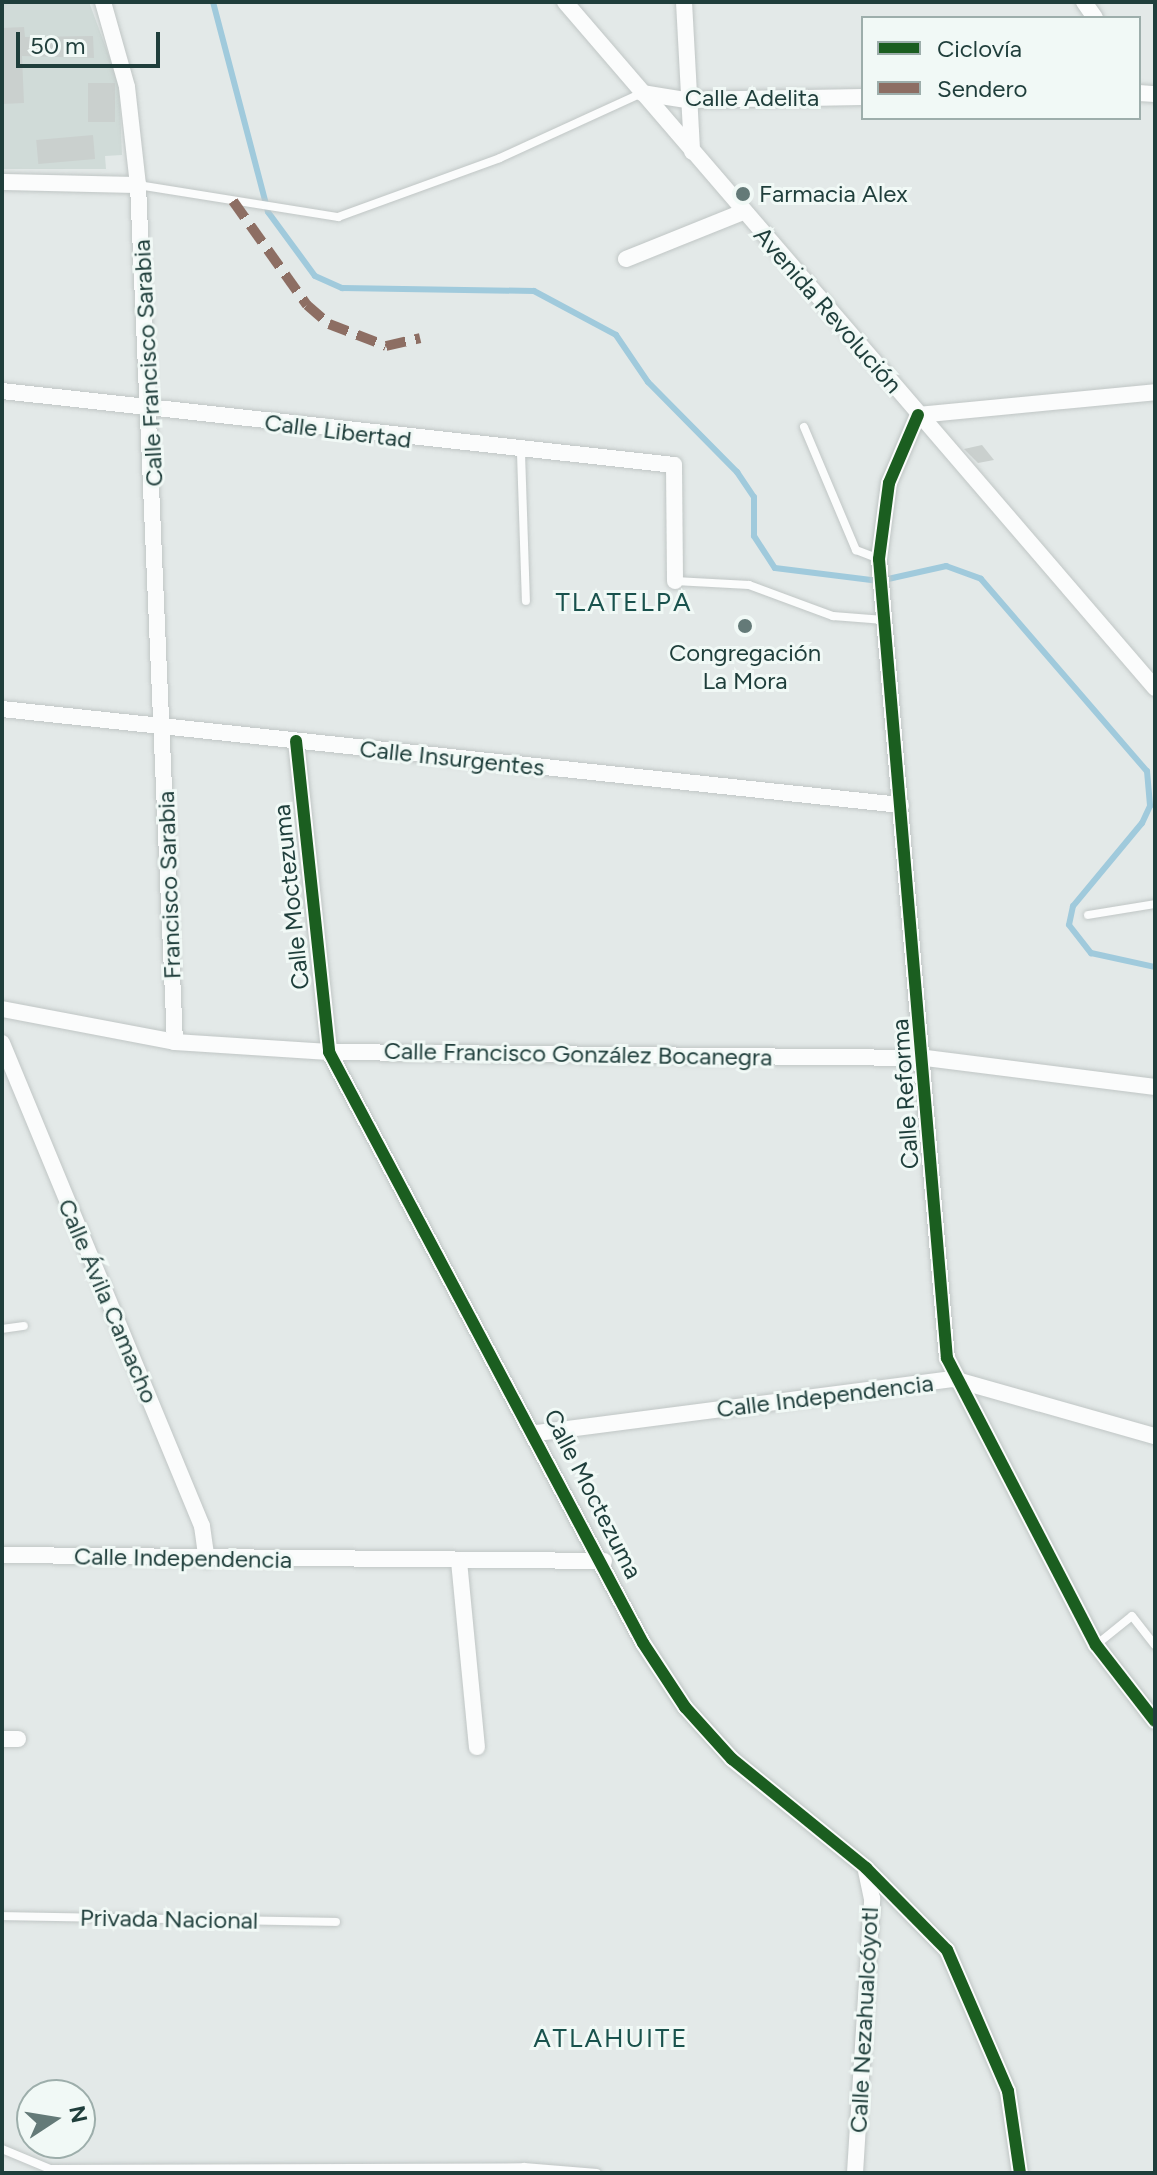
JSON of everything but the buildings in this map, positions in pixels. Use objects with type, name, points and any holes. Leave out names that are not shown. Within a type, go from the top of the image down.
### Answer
[{"type":"street","name":"Calle Francisco Sarabia","points":[[103,2],[127,87],[138,185],[152,410],[162,728]]},
{"type":"street","name":"Avenida Revolución","points":[[565,2],[1155,688]]},
{"type":"street","points":[[684,2],[686,100],[692,152]]},
{"type":"street","name":"Calle Adelita","points":[[642,93],[686,100],[861,97]]},
{"type":"street","points":[[2,182],[138,185]]},
{"type":"street","points":[[626,259],[743,212]]},
{"type":"street","name":"Calle Libertad","points":[[2,391],[521,453],[674,465],[675,581]]},
{"type":"street","points":[[918,415],[1155,392]]},
{"type":"street","name":"Calle Reforma","points":[[918,415],[889,483],[879,559],[953,1379],[1096,1645],[1155,1721]]},
{"type":"street","name":"Calle Insurgentes","points":[[2,709],[901,805]]},
{"type":"street","name":"Francisco Sarabia","points":[[162,728],[175,1042]]},
{"type":"street","name":"Calle Moctezuma","points":[[296,741],[329,1052],[537,1433],[643,1643],[685,1707],[732,1759],[866,1868],[947,1950],[978,2009],[1008,2091],[1020,2173]]},
{"type":"street","name":"Calle Francisco González Bocanegra","points":[[2,1009],[175,1042],[329,1052],[926,1058],[1155,1087]]},
{"type":"street","name":"Calle Ávila Camacho","points":[[2,1043],[202,1526],[207,1560]]},
{"type":"street","name":"Calle Independencia","points":[[537,1433],[953,1379],[1155,1436]]},
{"type":"street","name":"Calle Independencia","points":[[2,1555],[207,1560],[604,1561]]},
{"type":"street","points":[[459,1561],[477,1747]]},
{"type":"street","name":"Calle Nezahualcóyotl","points":[[855,2173],[872,1899],[866,1868]]},
{"type":"lane","points":[[138,185],[274,210],[338,217],[500,158],[642,93]]},
{"type":"lane","points":[[804,427],[856,550],[879,559]]},
{"type":"lane","points":[[521,453],[526,601]]},
{"type":"lane","points":[[675,581],[749,585],[833,616],[885,621]]},
{"type":"lane","points":[[1088,915],[1155,904]]},
{"type":"lane","points":[[2,1329],[24,1326]]},
{"type":"lane","points":[[1096,1645],[1132,1616],[1155,1645]]},
{"type":"lane","name":"Privada Nacional","points":[[2,1916],[336,1922]]},
{"type":"lane","points":[[2,2149],[50,2169],[526,2170],[597,2173]]},
{"type":"shaded area","points":[[2,2],[89,2],[119,83],[122,155],[105,156],[106,169],[2,169]]},
{"type":"waterway","points":[[213,2],[268,212],[315,276],[342,288],[534,291],[616,335],[648,382],[737,472],[754,497],[754,536],[775,568],[879,581],[946,566],[981,579],[1147,771],[1150,806],[1142,823],[1073,906],[1069,925],[1091,953],[1155,967]]},
{"type":"marked path","points":[[233,201],[307,305],[329,324],[386,346],[420,338]]},
{"type":"cycle path","points":[[918,415],[889,483],[879,559],[947,1358],[1096,1645],[1155,1721]]},
{"type":"cycle path","points":[[296,741],[329,1052],[643,1643],[685,1707],[732,1759],[866,1868],[947,1950],[1008,2091],[1020,2173]]},
{"type":"place","name":"Farmacia Alex","points":[[743,194]]},
{"type":"place","name":"Congregación La Mora","points":[[745,626]]},
{"type":"district","name":"TLATELPA","points":[[624,603]]},
{"type":"district","name":"ATLAHUITE","points":[[611,2039]]}]
